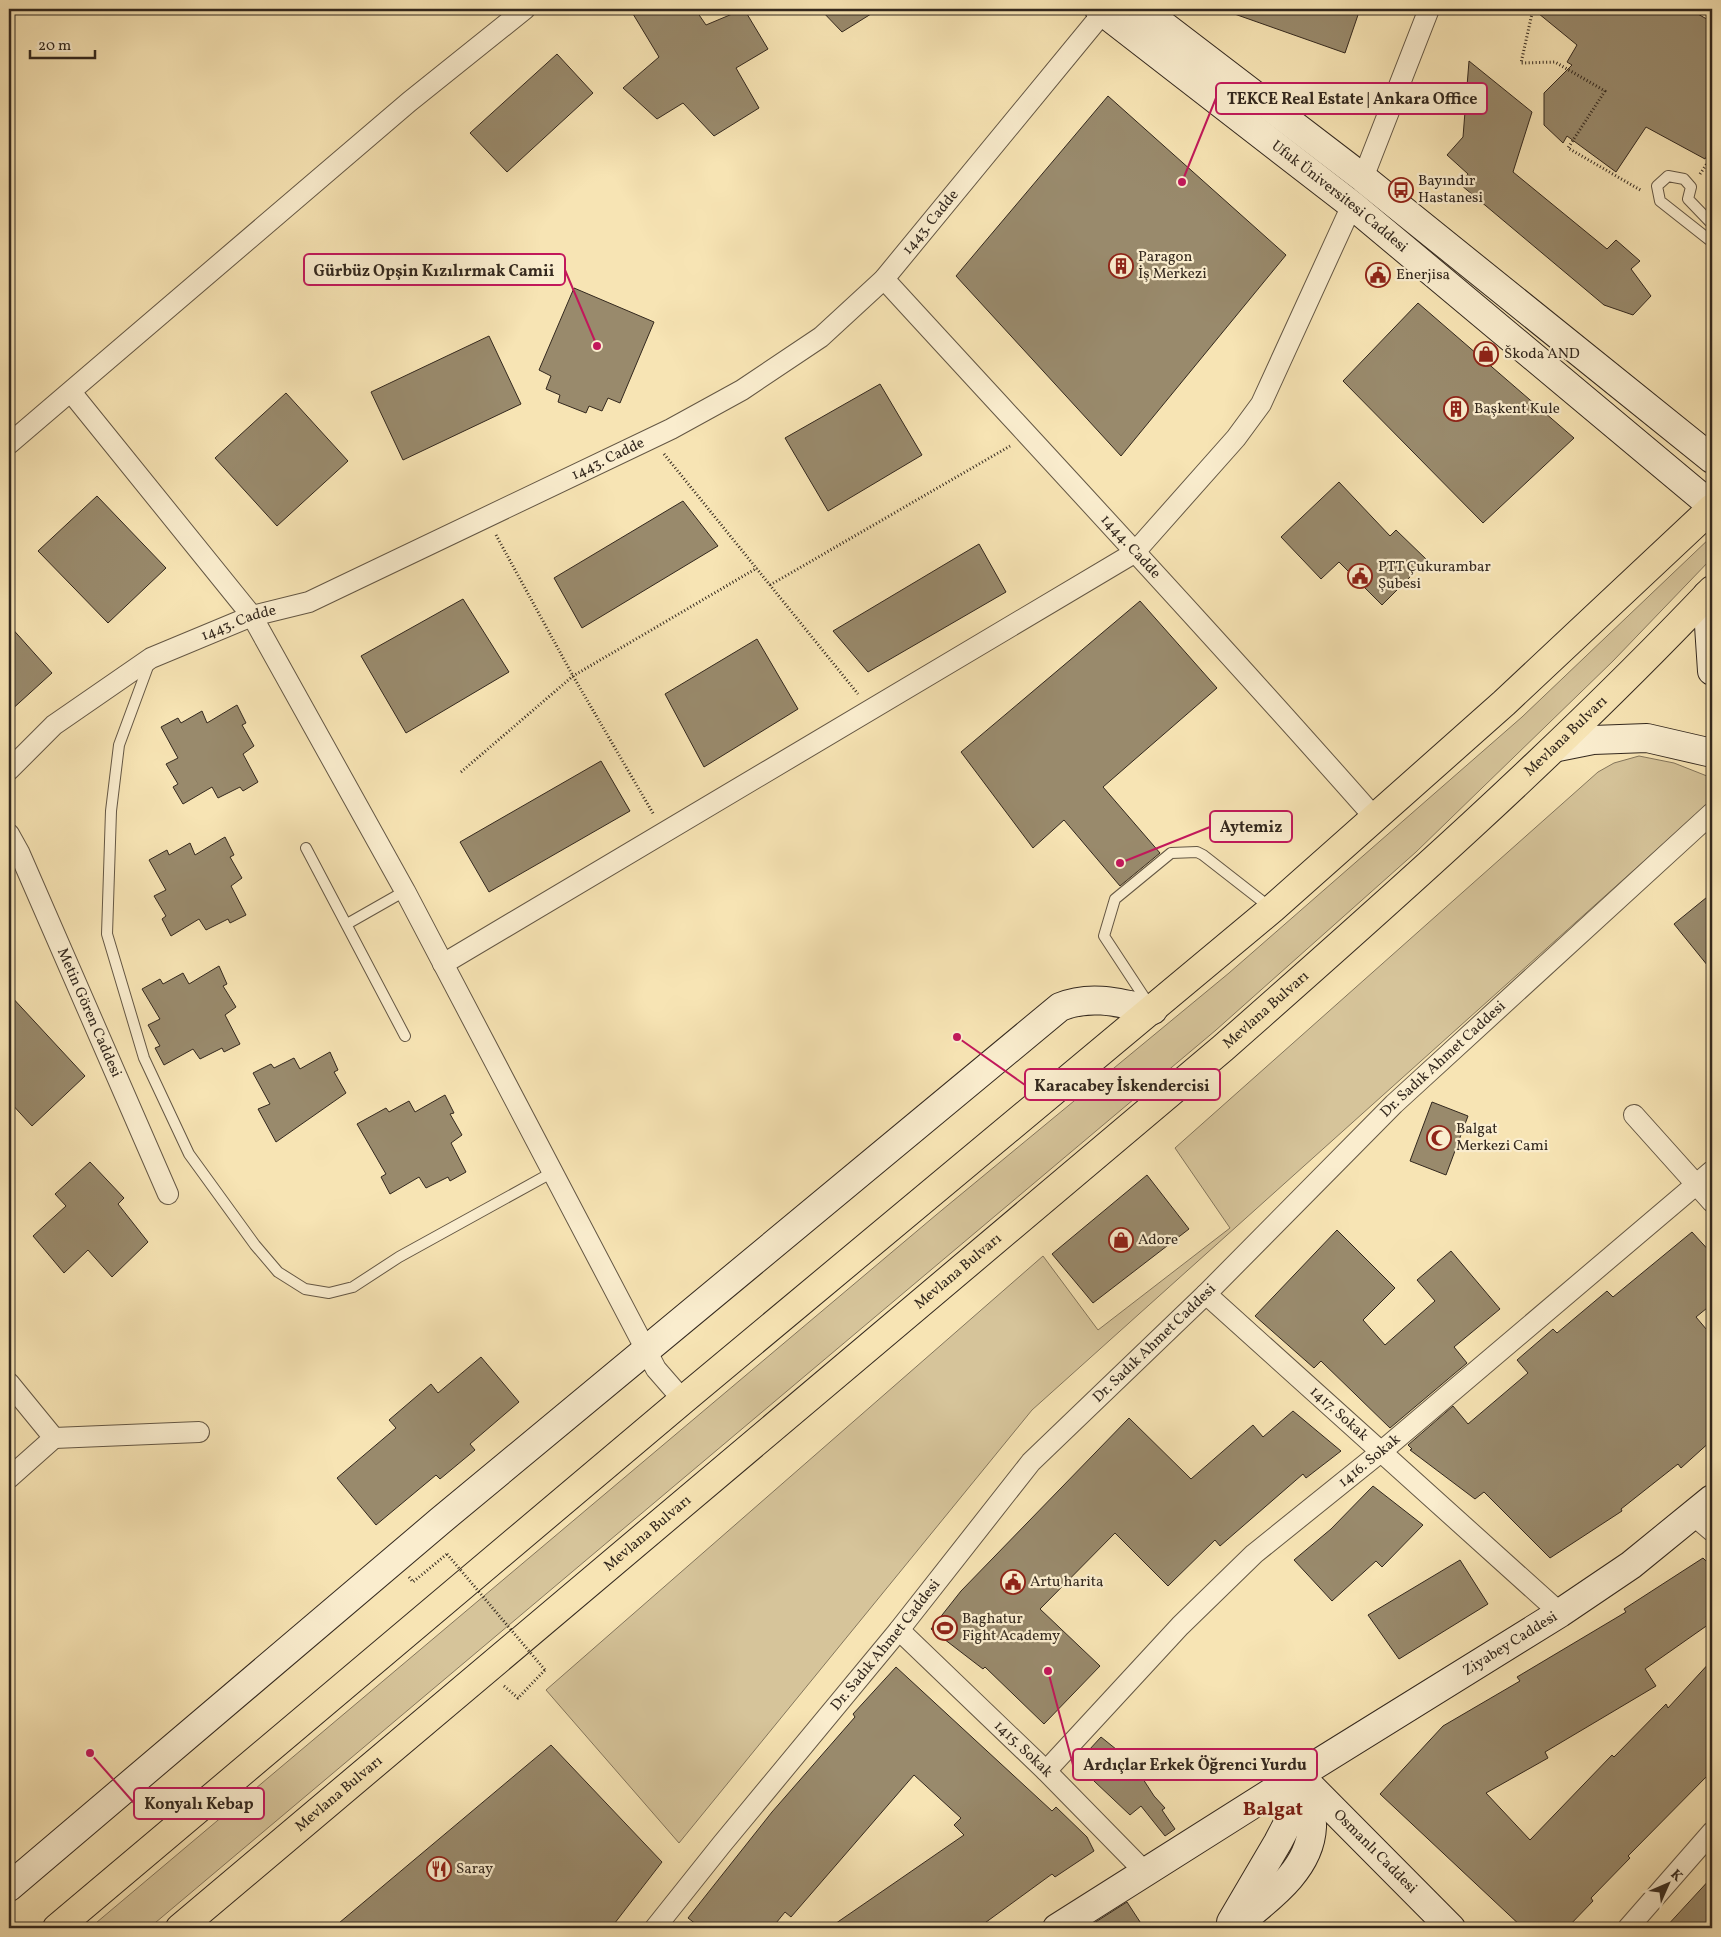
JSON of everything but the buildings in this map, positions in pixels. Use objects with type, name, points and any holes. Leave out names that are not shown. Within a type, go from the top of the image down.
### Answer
[{"type":"highway","points":[[57,1928],[682,1400],[1272,909],[1504,704],[1712,507]]},
{"type":"highway","name":"Mevlana Bulvarı","points":[[180,1928],[1223,1048],[1381,909],[1558,747],[1710,592]]},
{"type":"main road","name":"Ufuk Üniversitesi Caddesi","points":[[1142,9],[1363,178],[1712,460]]},
{"type":"main road","name":"Ufuk Üniversitesi Caddesi","points":[[1103,10],[1352,205],[1712,507]]},
{"type":"main road","points":[[1352,205],[1363,178]]},
{"type":"main road","points":[[1710,592],[1712,671]]},
{"type":"main road","points":[[1558,747],[1593,740],[1647,738],[1712,753]]},
{"type":"main road","points":[[9,1887],[440,1522],[647,1352],[1060,1006],[1073,1001],[1102,999],[1152,1010]]},
{"type":"main road","name":"Ziyabey Caddesi","points":[[1057,1928],[1560,1613],[1706,1515]]},
{"type":"main road","points":[[1227,1928],[1278,1842],[1288,1820],[1299,1775]]},
{"type":"main road","points":[[1233,1928],[1290,1878],[1307,1848],[1312,1826],[1299,1775]]},
{"type":"main road","name":"Osmanlı Caddesi","points":[[1299,1775],[1451,1928]]},
{"type":"street","points":[[9,444],[408,102],[525,9]]},
{"type":"street","points":[[1363,178],[1429,9]]},
{"type":"street","name":"1443. Cadde","points":[[9,770],[54,725],[151,658],[252,616],[309,602],[650,438],[742,390],[821,337],[884,279],[1103,10]]},
{"type":"street","points":[[443,964],[1134,553],[1236,438],[1261,404],[1352,205]]},
{"type":"street","name":"1444. Cadde","points":[[884,279],[1134,553],[1238,662],[1375,818]]},
{"type":"street","points":[[71,392],[252,616],[405,891],[656,1369],[682,1400]]},
{"type":"street","name":"Dr. Sadık Ahmet Caddesi","points":[[655,1928],[899,1630],[1031,1462],[1206,1294],[1394,1104],[1712,813]]},
{"type":"street","name":"Metin Gören Caddesi","points":[[9,834],[19,852],[168,1194]]},
{"type":"street","points":[[1634,1115],[1712,1202]]},
{"type":"street","name":"1416. Sokak","points":[[1046,1771],[1180,1626],[1254,1554],[1382,1451],[1712,1171]]},
{"type":"street","name":"1417. Sokak","points":[[1206,1294],[1560,1613]]},
{"type":"street","points":[[9,1383],[54,1438]]},
{"type":"street","points":[[9,1478],[54,1438],[199,1432]]},
{"type":"street","name":"1415. Sokak","points":[[899,1630],[1046,1771],[1145,1872]]},
{"type":"street","points":[[1628,1928],[1709,1842]]},
{"type":"lane","points":[[1712,224],[1688,199],[1691,187],[1684,179],[1668,176],[1657,186],[1660,201],[1712,242]]},
{"type":"lane","points":[[151,658],[119,745],[112,811],[107,934],[144,1058],[189,1154],[255,1245],[278,1272],[305,1289],[328,1293],[353,1287],[399,1257],[553,1172]]},
{"type":"lane","points":[[306,848],[405,1036]]},
{"type":"lane","points":[[1152,1010],[1104,936],[1115,898],[1171,852],[1197,852],[1272,909]]},
{"type":"lane","points":[[347,924],[405,891]]},
{"type":"path","points":[[1533,9],[1522,62],[1555,62],[1606,92],[1568,148],[1660,201]]},
{"type":"path","points":[[770,585],[1028,436]]},
{"type":"path","points":[[650,438],[853,687]]},
{"type":"path","points":[[486,517],[572,676],[665,833]]},
{"type":"path","points":[[461,772],[572,676],[757,568]]},
{"type":"path","points":[[414,1582],[447,1554],[545,1670],[518,1698]]},
{"type":"shaded area","points":[[1712,536],[1712,558],[1613,661],[1416,852],[1216,1030],[149,1928],[90,1928],[936,1215],[1229,973],[1522,717]]},
{"type":"shaded area","points":[[1639,756],[1674,763],[1712,778],[1712,800],[1032,1410],[679,1843],[546,1690],[1043,1256],[1098,1330],[1230,1228],[1175,1148],[1598,772],[1614,763]]},
{"type":"place","name":"TEKCE Real Estate | Ankara Office","points":[[1182,182]]},
{"type":"place","name":"Bayındır Hastanesi","points":[[1401,190]]},
{"type":"place","name":"Paragon İş Merkezi","points":[[1121,266]]},
{"type":"place","name":"Enerjisa","points":[[1378,275]]},
{"type":"place","name":"Gürbüz Opşin Kızılırmak Camii","points":[[597,346]]},
{"type":"place","name":"Škoda AND","points":[[1486,354]]},
{"type":"place","name":"Başkent Kule","points":[[1456,409]]},
{"type":"place","name":"PTT Çukurambar Şubesi","points":[[1360,576]]},
{"type":"place","name":"Aytemiz","points":[[1120,863]]},
{"type":"place","name":"Karacabey İskendercisi","points":[[957,1037]]},
{"type":"place","name":"Balgat Merkezi Cami","points":[[1439,1138]]},
{"type":"place","name":"Adore","points":[[1121,1240]]},
{"type":"place","name":"Artu harita","points":[[1013,1582]]},
{"type":"place","name":"Baghatur Fight Academy","points":[[945,1628]]},
{"type":"place","name":"Ardıçlar Erkek Öğrenci Yurdu","points":[[1048,1671]]},
{"type":"place","name":"Konyalı Kebap","points":[[90,1753]]},
{"type":"place","name":"Saray","points":[[439,1869]]},
{"type":"district","name":"Balgat","points":[[1273,1810]]}]
